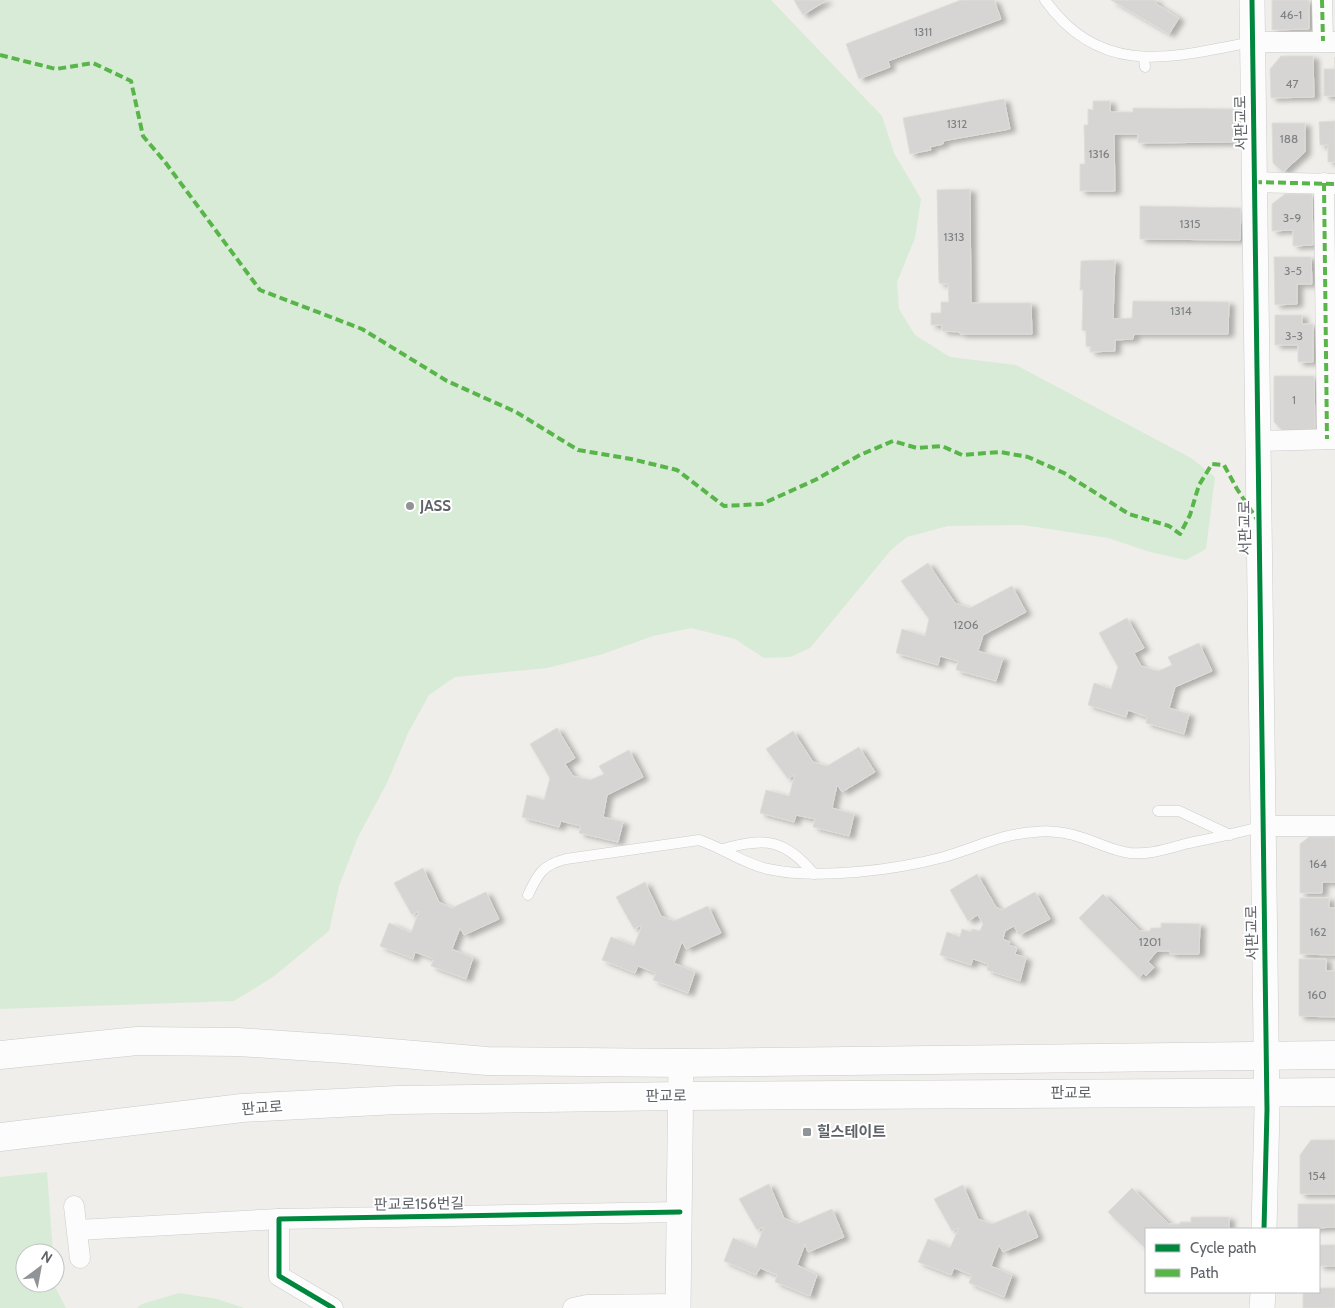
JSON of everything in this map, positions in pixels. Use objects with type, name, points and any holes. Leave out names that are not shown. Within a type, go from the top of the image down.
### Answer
[{"type":"main road","points":[[0,1055],[138,1041],[238,1042],[487,1061],[681,1063],[1335,1055]]},
{"type":"main road","name":"판교로","points":[[0,1137],[252,1108],[397,1100],[681,1096],[1335,1092]]},
{"type":"street","name":"서판교로","points":[[1252,0],[1266,1092]]},
{"type":"street","points":[[1252,42],[1329,42],[1322,0]]},
{"type":"street","points":[[1254,182],[1329,184],[1331,439],[1257,441]]},
{"type":"street","points":[[1263,826],[1335,826]]},
{"type":"street","points":[[573,1308],[587,1305],[678,1306],[681,1063]]},
{"type":"street","points":[[1264,1228],[1266,1092]]},
{"type":"street","points":[[74,1206],[80,1258]]},
{"type":"street","name":"판교로156번길","points":[[78,1230],[279,1219],[680,1212]]},
{"type":"street","points":[[279,1219],[280,1276],[333,1308]]},
{"type":"street","points":[[1262,1308],[1263,1293]]},
{"type":"lane","points":[[1045,0],[1064,23],[1092,44],[1145,62],[1252,42]]},
{"type":"lane","points":[[1158,811],[1179,811],[1230,835]]},
{"type":"lane","points":[[528,895],[542,871],[551,863],[566,859],[699,840],[768,869],[814,874],[914,864],[946,856],[992,839],[1036,831],[1069,834],[1113,850],[1144,853],[1263,826]]},
{"type":"lane","points":[[723,849],[759,841],[775,844],[800,857],[814,874]]},
{"type":"green space","points":[[0,0],[771,0],[882,116],[894,153],[921,199],[915,238],[897,282],[899,309],[915,335],[950,357],[1016,365],[1191,458],[1215,477],[1206,549],[1186,560],[1150,552],[1108,538],[1023,525],[948,526],[907,537],[891,550],[810,648],[790,657],[764,658],[735,639],[691,628],[653,636],[603,654],[547,668],[455,677],[429,695],[408,733],[387,783],[358,837],[339,886],[329,931],[273,977],[234,1001],[0,1009]]},
{"type":"green space","points":[[47,1172],[52,1243],[15,1243],[15,1293],[58,1293],[66,1308],[0,1308],[0,1177]]},
{"type":"green space","points":[[179,1293],[217,1299],[244,1308],[137,1308],[142,1304]]},
{"type":"building","points":[[794,0],[827,0],[803,15]]},
{"type":"building","points":[[961,0],[994,0],[1001,19],[888,61],[890,67],[859,79],[846,44]]},
{"type":"building","points":[[1111,0],[1157,0],[1155,3],[1179,18],[1169,34]]},
{"type":"building","points":[[1272,0],[1309,0],[1309,29],[1272,30]]},
{"type":"building","points":[[1281,56],[1313,56],[1314,97],[1271,98],[1270,69]]},
{"type":"building","points":[[1324,69],[1335,69],[1335,96],[1324,96]]},
{"type":"building","points":[[1004,99],[1010,129],[943,141],[943,144],[930,147],[931,150],[910,154],[903,118]]},
{"type":"building","points":[[1093,101],[1110,101],[1110,112],[1133,112],[1133,108],[1236,109],[1236,142],[1138,143],[1138,134],[1114,134],[1115,191],[1080,191],[1080,164],[1085,164],[1084,125],[1088,125],[1088,109],[1093,110]]},
{"type":"building","points":[[1335,121],[1335,162],[1328,162],[1328,145],[1320,145],[1319,122]]},
{"type":"building","points":[[1272,123],[1305,123],[1305,152],[1283,172],[1273,163]]},
{"type":"building","points":[[970,189],[971,303],[1031,303],[1032,334],[960,334],[960,332],[942,331],[942,325],[931,325],[931,313],[941,313],[941,302],[949,302],[948,284],[939,283],[937,190]]},
{"type":"building","points":[[1285,194],[1312,194],[1313,245],[1293,246],[1293,230],[1272,231],[1272,204]]},
{"type":"building","points":[[1140,206],[1241,208],[1240,240],[1140,239]]},
{"type":"building","points":[[1274,257],[1311,257],[1312,284],[1297,284],[1297,304],[1275,305]]},
{"type":"building","points":[[1115,260],[1113,319],[1132,318],[1133,301],[1229,302],[1228,334],[1134,334],[1133,339],[1115,340],[1115,351],[1090,352],[1091,347],[1086,346],[1086,331],[1082,330],[1083,290],[1080,290],[1081,261]]},
{"type":"building","points":[[1275,315],[1302,315],[1302,324],[1313,324],[1313,362],[1298,362],[1298,345],[1275,345]]},
{"type":"building","points":[[1274,376],[1314,376],[1315,431],[1283,431],[1274,422]]},
{"type":"building","points":[[928,563],[955,603],[970,608],[1012,586],[1026,612],[983,635],[978,651],[1003,658],[996,681],[956,670],[958,661],[940,656],[938,665],[896,653],[902,629],[925,636],[929,619],[901,581]]},
{"type":"building","points":[[1127,618],[1144,648],[1134,653],[1141,666],[1158,671],[1172,665],[1168,657],[1199,643],[1212,671],[1175,687],[1169,708],[1189,714],[1184,734],[1146,723],[1147,717],[1128,710],[1126,717],[1088,705],[1094,683],[1111,689],[1118,667],[1099,633]]},
{"type":"building","points":[[557,728],[575,758],[565,764],[573,776],[590,780],[604,774],[599,766],[629,750],[643,777],[607,795],[603,817],[623,822],[618,842],[579,833],[581,826],[561,821],[559,827],[522,817],[527,795],[544,800],[550,778],[530,744]]},
{"type":"building","points":[[793,731],[813,762],[827,766],[859,747],[875,772],[842,792],[837,785],[832,808],[854,814],[849,836],[813,827],[815,819],[796,815],[794,822],[760,813],[766,790],[789,796],[795,774],[788,779],[766,749]]},
{"type":"building","points":[[1309,837],[1335,837],[1335,882],[1322,882],[1322,893],[1300,893],[1300,844]]},
{"type":"building","points":[[423,868],[439,902],[452,908],[486,892],[499,919],[464,935],[460,928],[452,949],[473,958],[466,979],[431,966],[434,959],[415,952],[413,959],[380,946],[389,923],[411,933],[419,911],[412,915],[394,883]]},
{"type":"building","points":[[977,874],[996,907],[1002,910],[1035,892],[1050,919],[1019,935],[1014,926],[1005,931],[1003,939],[1010,942],[1009,945],[1017,948],[1015,954],[1026,958],[1020,981],[987,970],[988,964],[973,959],[971,965],[940,955],[947,932],[960,937],[962,929],[971,932],[972,929],[980,931],[983,924],[978,915],[968,921],[950,890]]},
{"type":"building","points":[[645,882],[661,916],[674,921],[708,906],[721,933],[686,949],[682,941],[674,963],[695,972],[688,993],[653,980],[656,973],[638,966],[635,973],[602,960],[611,937],[634,946],[642,925],[634,929],[616,897]]},
{"type":"building","points":[[1103,894],[1140,931],[1161,928],[1161,923],[1200,924],[1199,954],[1170,954],[1170,951],[1157,951],[1148,962],[1154,967],[1146,976],[1143,973],[1139,978],[1079,918]]},
{"type":"building","points":[[1300,898],[1329,898],[1329,908],[1335,908],[1335,955],[1300,954]]},
{"type":"building","points":[[1299,959],[1326,959],[1326,971],[1335,971],[1335,1017],[1299,1016]]},
{"type":"building","points":[[1311,1140],[1335,1140],[1335,1194],[1300,1194],[1300,1155]]},
{"type":"building","points":[[769,1184],[784,1218],[797,1224],[832,1209],[844,1237],[808,1252],[805,1244],[797,1265],[817,1275],[810,1296],[775,1282],[777,1275],[760,1268],[756,1275],[724,1261],[733,1238],[756,1248],[764,1227],[757,1230],[739,1199]]},
{"type":"building","points":[[963,1185],[978,1219],[992,1224],[1026,1210],[1038,1237],[1003,1252],[999,1245],[991,1266],[1012,1275],[1004,1297],[969,1283],[972,1275],[954,1268],[951,1275],[918,1262],[928,1239],[950,1248],[959,1228],[952,1231],[934,1199]]},
{"type":"building","points":[[1132,1188],[1169,1224],[1191,1222],[1191,1217],[1229,1217],[1229,1228],[1145,1228],[1145,1248],[1108,1212]]},
{"type":"building","points":[[1298,1204],[1335,1204],[1335,1227],[1298,1228]]},
{"type":"building","points":[[1320,1245],[1335,1245],[1335,1266],[1320,1266]]},
{"type":"building","points":[[1320,1288],[1335,1288],[1335,1308],[1303,1308],[1303,1293],[1320,1293]]},
{"type":"marked path","points":[[1322,0],[1323,41]]},
{"type":"marked path","points":[[0,55],[56,69],[93,63],[131,81],[143,136],[165,162],[260,290],[362,329],[447,381],[516,412],[578,450],[631,459],[677,470],[724,506],[762,504],[815,480],[860,455],[893,441],[917,448],[942,446],[962,455],[1000,452],[1028,457],[1064,473],[1129,514],[1169,526],[1180,534],[1190,515],[1199,485],[1212,464],[1224,465],[1258,521]]},
{"type":"marked path","points":[[1254,182],[1335,184]]},
{"type":"marked path","points":[[1324,183],[1327,439]]},
{"type":"cycle path","points":[[1252,0],[1267,1110],[1264,1228]]},
{"type":"cycle path","points":[[333,1308],[279,1276],[279,1219],[680,1212]]},
{"type":"place","name":"JASS","points":[[410,506]]},
{"type":"place","name":"힐스테이트","points":[[807,1132]]}]
